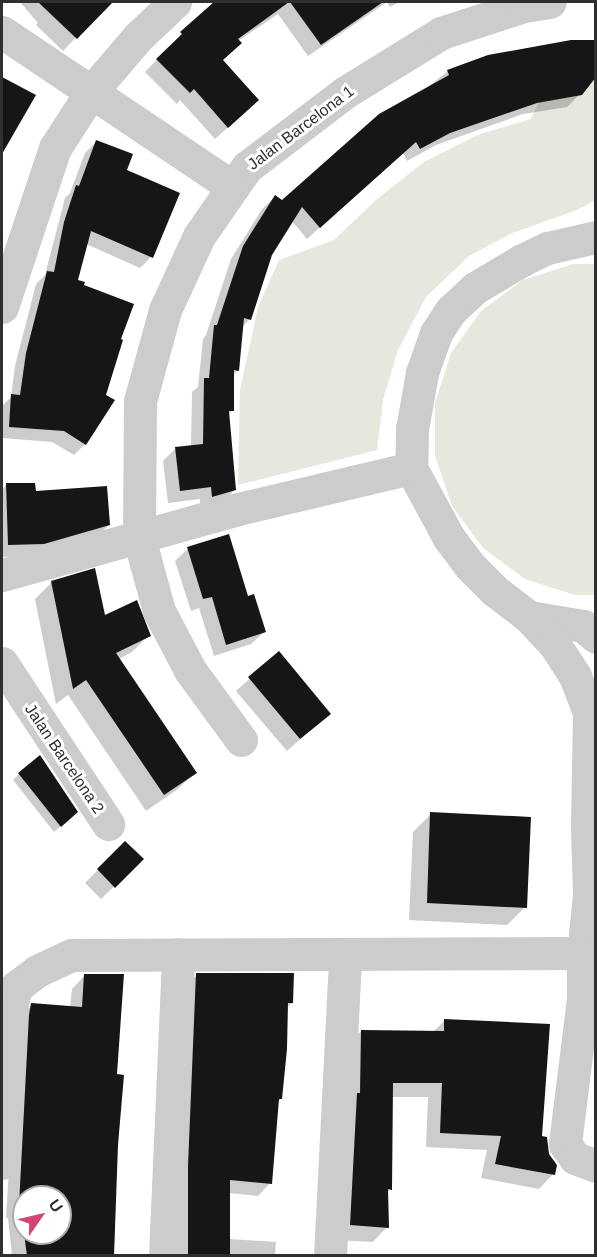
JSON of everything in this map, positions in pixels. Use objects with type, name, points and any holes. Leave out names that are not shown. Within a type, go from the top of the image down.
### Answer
[{"type":"street","points":[[2,307],[55,148],[91,92],[138,37],[175,2]]},
{"type":"street","name":"Jalan Barcelona 1","points":[[241,740],[190,670],[159,611],[139,538],[140,401],[165,310],[199,236],[247,167],[344,93],[441,33],[524,6],[550,2]]},
{"type":"street","points":[[2,32],[233,187]]},
{"type":"street","points":[[596,237],[548,248],[522,260],[475,288],[451,310],[436,333],[422,373],[412,429],[411,468],[428,503],[470,566],[495,591],[529,617],[555,645],[576,676],[589,713],[587,828],[589,895],[583,952],[583,999],[565,1144],[575,1158],[596,1166]]},
{"type":"street","points":[[2,575],[238,509],[411,468]]},
{"type":"street","points":[[529,617],[583,626],[596,637]]},
{"type":"street","name":"Jalan Barcelona 2","points":[[2,663],[108,824]]},
{"type":"street","points":[[2,1163],[10,1012],[16,987],[37,970],[72,955],[583,952]]},
{"type":"street","points":[[165,1256],[178,954]]},
{"type":"street","points":[[330,1256],[345,955]]},
{"type":"shaded area","points":[[595,72],[595,200],[577,210],[512,233],[469,256],[426,297],[398,350],[383,400],[377,450],[238,485],[240,390],[258,307],[279,260],[334,240],[377,199],[424,162],[480,134],[531,119],[551,76]]},
{"type":"shaded area","points":[[573,264],[595,264],[595,595],[575,595],[525,579],[483,548],[452,506],[435,456],[435,403],[451,353],[481,311],[523,280]]},
{"type":"building","points":[[38,2],[113,2],[77,39]]},
{"type":"building","points":[[214,2],[289,2],[238,39],[242,43],[223,60],[259,100],[228,128],[194,89],[190,93],[156,59],[182,34],[180,32]]},
{"type":"building","points":[[290,2],[383,2],[321,45]]},
{"type":"building","points":[[571,40],[596,40],[596,77],[582,95],[537,103],[450,133],[420,149],[416,142],[320,228],[302,207],[272,255],[251,320],[244,318],[239,371],[234,370],[234,411],[229,411],[236,490],[212,497],[211,487],[180,491],[175,447],[203,444],[204,378],[209,378],[214,325],[217,325],[243,246],[275,195],[282,200],[379,114],[449,75],[447,70],[488,55]]},
{"type":"building","points":[[2,77],[36,95],[2,154]]},
{"type":"building","points":[[96,140],[133,154],[127,170],[180,193],[153,258],[91,231],[78,280],[85,282],[84,285],[134,304],[121,339],[123,340],[106,395],[115,400],[86,445],[64,431],[9,427],[11,394],[20,395],[26,353],[47,271],[54,272],[64,222],[76,185],[79,186]]},
{"type":"building","points":[[6,483],[35,483],[36,491],[107,486],[110,525],[44,544],[8,545]]},
{"type":"building","points":[[229,534],[248,596],[254,594],[266,632],[226,645],[212,597],[203,599],[187,547]]},
{"type":"building","points":[[95,568],[105,615],[137,600],[151,636],[116,653],[197,773],[164,795],[86,680],[73,689],[51,581]]},
{"type":"building","points":[[279,651],[331,714],[300,739],[248,677]]},
{"type":"building","points":[[40,755],[78,812],[61,827],[18,773]]},
{"type":"building","points":[[430,812],[531,817],[527,908],[427,903]]},
{"type":"building","points":[[125,841],[144,859],[115,888],[97,869]]},
{"type":"building","points":[[196,973],[294,973],[293,1003],[288,1003],[287,1049],[282,1099],[279,1099],[272,1184],[230,1180],[230,1256],[188,1256],[188,1166]]},
{"type":"building","points":[[84,974],[124,974],[117,1074],[124,1075],[118,1145],[114,1256],[27,1256],[26,1245],[72,1245],[72,1185],[20,1185],[31,1003],[82,1007]]},
{"type":"building","points":[[444,1019],[550,1024],[542,1136],[547,1137],[549,1154],[557,1165],[555,1175],[495,1164],[501,1136],[440,1133],[442,1083],[393,1083],[392,1190],[388,1189],[389,1228],[350,1225],[357,1093],[360,1093],[361,1030],[444,1031]]}]
